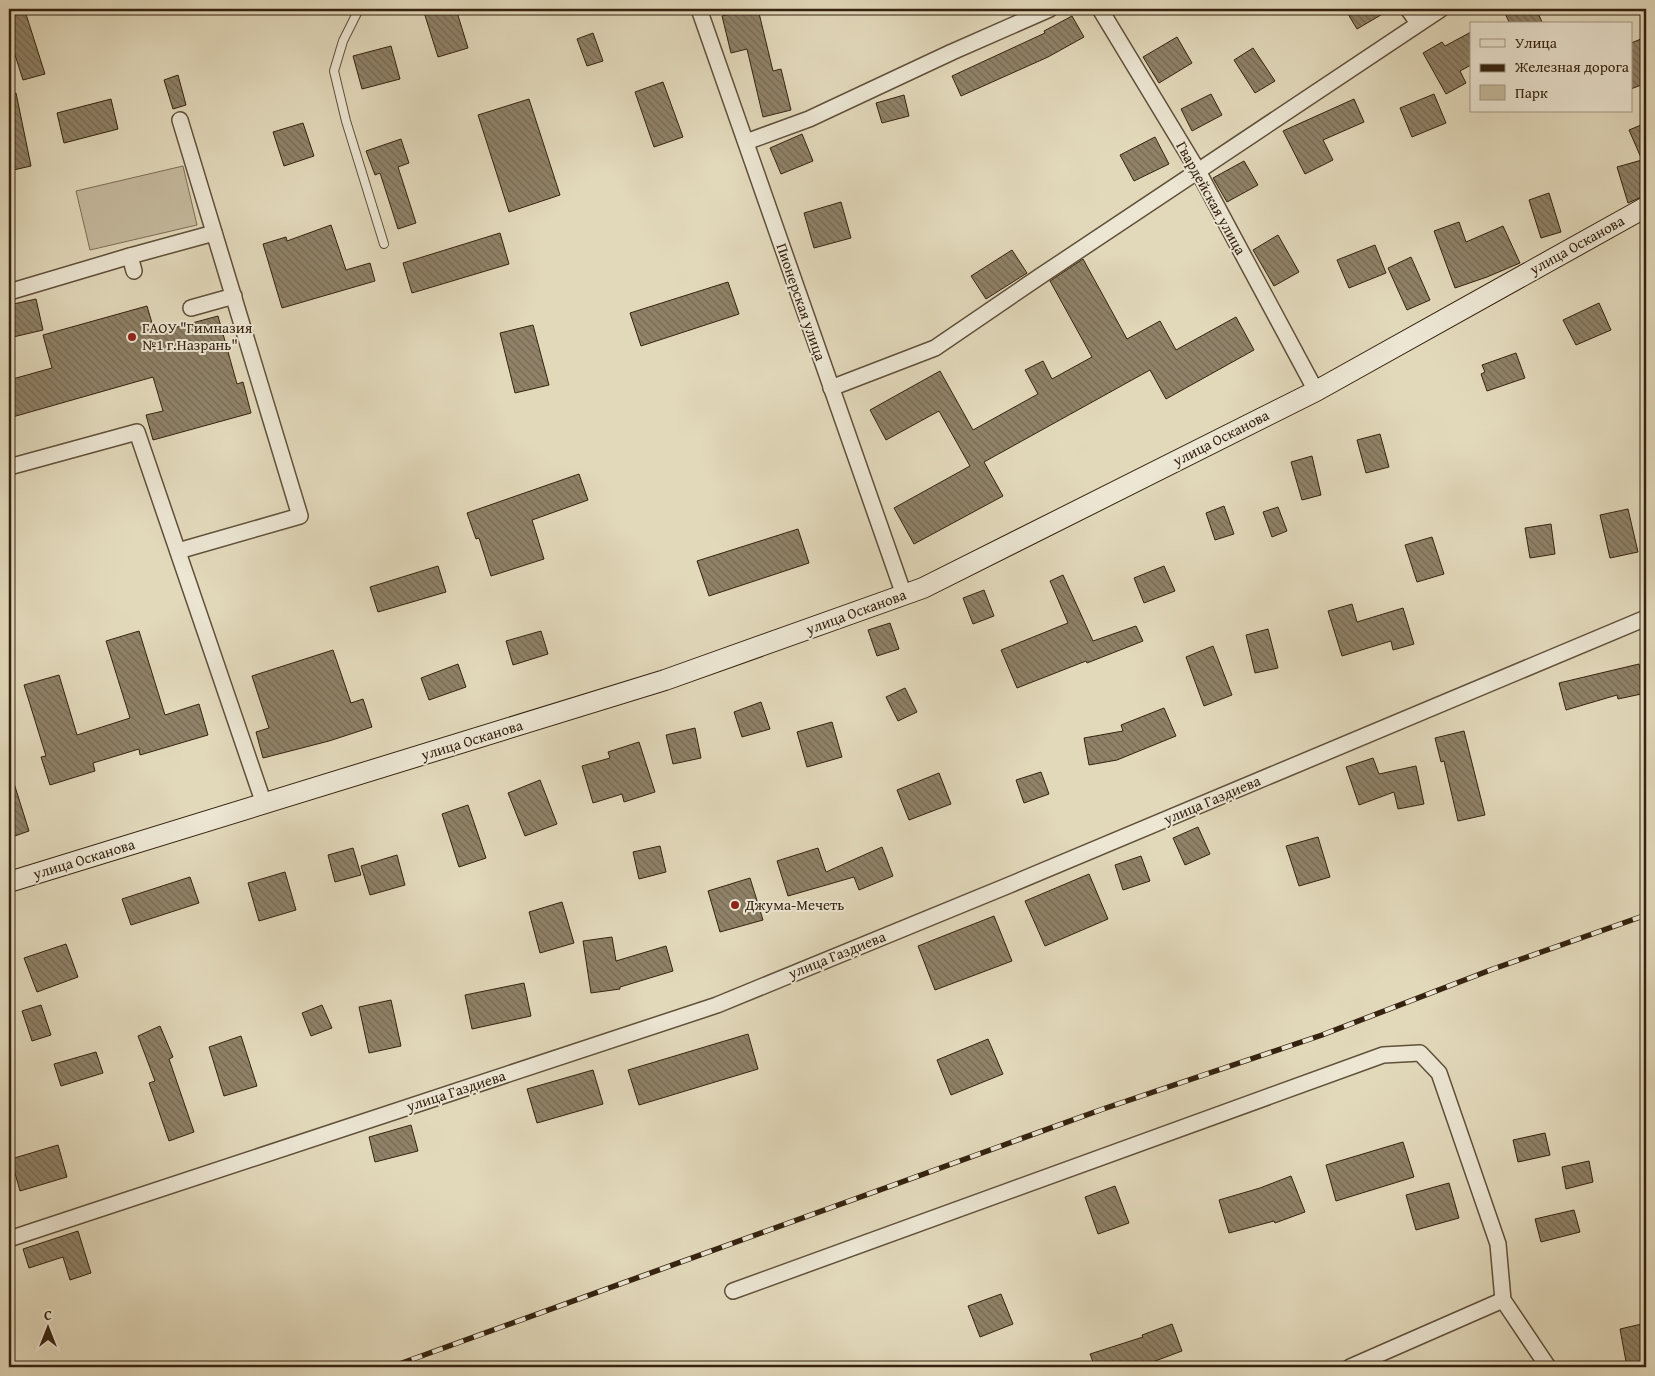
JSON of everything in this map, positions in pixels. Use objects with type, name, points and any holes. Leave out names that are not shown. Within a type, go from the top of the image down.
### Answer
[{"type":"main road","name":"улица Осканова","points":[[9,882],[665,680],[923,588],[1316,391],[1646,207]]},
{"type":"street","name":"Пионерская улица","points":[[699,9],[904,595]]},
{"type":"street","points":[[746,142],[809,119],[952,52],[1050,9]]},
{"type":"street","name":"Гвардейская улица","points":[[1100,9],[1198,171],[1316,391]]},
{"type":"street","points":[[1408,9],[1418,23]]},
{"type":"street","points":[[831,388],[935,348],[1441,9]]},
{"type":"street","points":[[178,551],[300,516],[180,120]]},
{"type":"street","points":[[9,292],[214,233]]},
{"type":"street","points":[[130,256],[134,271]]},
{"type":"street","points":[[190,308],[234,296]]},
{"type":"street","points":[[9,467],[137,432],[264,804]]},
{"type":"street","name":"улица Газдиева","points":[[9,1239],[717,1005],[1646,618]]},
{"type":"street","points":[[733,1290],[1383,1055],[1420,1053],[1439,1073],[1495,1235],[1498,1244],[1503,1300],[1548,1367]]},
{"type":"street","points":[[1350,1367],[1503,1300]]},
{"type":"lane","points":[[359,9],[343,42],[334,71],[346,121],[384,244]]},
{"type":"green space","points":[[183,166],[197,225],[90,250],[76,191]]},
{"type":"building","points":[[423,9],[456,9],[468,48],[438,57]]},
{"type":"building","points":[[758,9],[773,71],[781,69],[791,110],[763,117],[747,49],[731,53],[722,16]]},
{"type":"building","points":[[1345,9],[1391,9],[1357,29]]},
{"type":"building","points":[[1503,9],[1536,9],[1542,22],[1509,22]]},
{"type":"building","points":[[25,11],[45,74],[23,80],[9,36],[9,16]]},
{"type":"building","points":[[1072,16],[1084,37],[1048,57],[961,96],[952,76],[1045,33],[1044,31]]},
{"type":"building","points":[[593,33],[603,61],[587,66],[577,39]]},
{"type":"building","points":[[1470,33],[1470,66],[1460,71],[1466,83],[1446,94],[1423,53],[1442,42],[1445,46]]},
{"type":"building","points":[[1177,37],[1192,63],[1159,83],[1143,57]]},
{"type":"building","points":[[1646,37],[1646,83],[1632,89],[1632,43]]},
{"type":"building","points":[[391,46],[400,79],[362,89],[353,56]]},
{"type":"building","points":[[1253,48],[1275,81],[1255,93],[1234,60]]},
{"type":"building","points":[[178,75],[186,105],[173,109],[164,80]]},
{"type":"building","points":[[663,82],[683,137],[654,147],[635,92]]},
{"type":"building","points":[[16,93],[31,166],[9,171],[9,94]]},
{"type":"building","points":[[1211,94],[1222,115],[1192,131],[1181,109]]},
{"type":"building","points":[[1434,94],[1446,123],[1412,137],[1400,108]]},
{"type":"building","points":[[904,95],[909,116],[882,123],[876,103]]},
{"type":"building","points":[[111,99],[118,129],[64,143],[57,113]]},
{"type":"building","points":[[529,99],[560,195],[509,212],[478,115]]},
{"type":"building","points":[[1354,99],[1364,122],[1323,140],[1333,160],[1305,174],[1283,131]]},
{"type":"building","points":[[303,123],[314,156],[284,166],[273,132]]},
{"type":"building","points":[[1646,123],[1646,195],[1628,203],[1617,167],[1642,160],[1629,130]]},
{"type":"building","points":[[802,134],[813,161],[781,174],[770,148]]},
{"type":"building","points":[[1155,137],[1169,164],[1134,181],[1120,155]]},
{"type":"building","points":[[401,139],[409,163],[398,167],[416,223],[398,229],[380,173],[375,175],[366,151]]},
{"type":"building","points":[[1244,161],[1258,185],[1227,202],[1213,178]]},
{"type":"building","points":[[1549,193],[1561,232],[1541,238],[1529,200]]},
{"type":"building","points":[[841,202],[851,238],[814,248],[804,213]]},
{"type":"building","points":[[1459,222],[1466,242],[1503,226],[1520,263],[1455,288],[1434,231]]},
{"type":"building","points":[[331,225],[346,270],[370,263],[375,281],[282,308],[263,244],[286,237],[287,241]]},
{"type":"building","points":[[500,233],[509,264],[412,293],[403,263]]},
{"type":"building","points":[[1278,235],[1299,272],[1274,286],[1253,250]]},
{"type":"building","points":[[1375,245],[1386,273],[1349,288],[1337,260]]},
{"type":"building","points":[[1012,250],[1027,273],[986,299],[971,276]]},
{"type":"building","points":[[1411,257],[1430,300],[1407,310],[1388,268]]},
{"type":"building","points":[[1083,259],[1127,339],[1160,321],[1176,350],[1236,317],[1254,350],[1166,399],[1150,370],[984,462],[1003,496],[914,544],[894,508],[970,466],[939,411],[886,440],[870,410],[940,371],[973,430],[1038,394],[1025,370],[1043,361],[1052,379],[1092,357],[1050,281]]},
{"type":"building","points":[[728,282],[739,314],[641,346],[630,313]]},
{"type":"building","points":[[36,299],[43,330],[9,338],[9,305]]},
{"type":"building","points":[[1599,303],[1611,330],[1576,345],[1563,320]]},
{"type":"building","points":[[147,306],[155,333],[218,316],[237,384],[243,382],[251,413],[153,440],[146,415],[163,411],[153,377],[9,418],[9,380],[52,368],[43,335]]},
{"type":"building","points":[[533,325],[549,385],[515,393],[500,333]]},
{"type":"building","points":[[1516,353],[1525,378],[1487,391],[1481,374],[1485,372],[1482,365]]},
{"type":"building","points":[[1380,434],[1389,467],[1366,473],[1357,440]]},
{"type":"building","points":[[1312,456],[1321,495],[1302,500],[1291,462]]},
{"type":"building","points":[[579,474],[588,500],[532,520],[544,559],[491,576],[479,538],[476,539],[467,513]]},
{"type":"building","points":[[1224,506],[1234,534],[1215,540],[1206,513]]},
{"type":"building","points":[[1278,507],[1287,531],[1272,537],[1263,512]]},
{"type":"building","points":[[1628,509],[1638,552],[1610,558],[1600,515]]},
{"type":"building","points":[[1551,524],[1555,554],[1530,558],[1525,528]]},
{"type":"building","points":[[798,529],[809,563],[709,596],[697,561]]},
{"type":"building","points":[[1432,537],[1444,574],[1417,582],[1405,545]]},
{"type":"building","points":[[438,566],[446,592],[378,612],[370,587]]},
{"type":"building","points":[[1164,566],[1175,591],[1144,603],[1134,578]]},
{"type":"building","points":[[1063,575],[1093,641],[1136,626],[1143,641],[1017,688],[1001,650],[1068,623],[1050,581]]},
{"type":"building","points":[[984,590],[994,616],[973,624],[963,598]]},
{"type":"building","points":[[1352,604],[1357,622],[1403,608],[1414,644],[1393,650],[1391,641],[1342,656],[1328,611]]},
{"type":"building","points":[[890,623],[899,649],[877,656],[868,630]]},
{"type":"building","points":[[1268,629],[1278,668],[1255,673],[1246,635]]},
{"type":"building","points":[[139,631],[165,715],[199,704],[208,735],[140,755],[139,749],[93,763],[95,771],[50,785],[41,757],[46,756],[24,685],[59,675],[77,735],[130,718],[106,641]]},
{"type":"building","points":[[541,631],[548,654],[513,665],[506,641]]},
{"type":"building","points":[[1213,646],[1232,695],[1204,706],[1186,657]]},
{"type":"building","points":[[333,650],[351,703],[363,699],[372,727],[329,741],[263,758],[256,732],[269,728],[252,676]]},
{"type":"building","points":[[458,664],[466,687],[429,700],[421,678]]},
{"type":"building","points":[[1639,664],[1646,693],[1618,699],[1617,695],[1566,710],[1559,683]]},
{"type":"building","points":[[905,688],[917,712],[898,721],[886,697]]},
{"type":"building","points":[[761,702],[770,729],[742,737],[734,712]]},
{"type":"building","points":[[1164,708],[1176,736],[1117,760],[1089,765],[1084,738],[1123,731],[1121,725]]},
{"type":"building","points":[[832,722],[842,757],[807,767],[797,732]]},
{"type":"building","points":[[695,728],[701,758],[673,764],[666,735]]},
{"type":"building","points":[[1464,731],[1485,815],[1458,821],[1444,761],[1441,762],[1435,738]]},
{"type":"building","points":[[639,742],[655,792],[624,802],[622,794],[593,803],[582,766],[610,758],[608,752]]},
{"type":"building","points":[[1373,758],[1379,774],[1416,766],[1424,804],[1398,809],[1394,792],[1359,805],[1346,767]]},
{"type":"building","points":[[1041,772],[1049,794],[1024,803],[1016,780]]},
{"type":"building","points":[[939,773],[951,804],[909,820],[897,790]]},
{"type":"building","points":[[9,777],[12,777],[29,831],[9,838]]},
{"type":"building","points":[[540,780],[557,824],[525,836],[508,793]]},
{"type":"building","points":[[468,805],[486,858],[459,867],[442,814]]},
{"type":"building","points":[[1198,827],[1210,854],[1185,865],[1173,838]]},
{"type":"building","points":[[1318,837],[1330,877],[1299,886],[1286,846]]},
{"type":"building","points":[[660,846],[666,872],[639,879],[633,852]]},
{"type":"building","points":[[882,847],[893,876],[859,890],[854,877],[788,896],[777,861],[818,848],[826,872]]},
{"type":"building","points":[[353,848],[361,875],[335,882],[328,855]]},
{"type":"building","points":[[397,855],[405,885],[370,895],[361,866]]},
{"type":"building","points":[[1141,856],[1150,881],[1123,890],[1115,865]]},
{"type":"building","points":[[285,872],[296,910],[259,921],[248,883]]},
{"type":"building","points":[[1089,874],[1108,919],[1045,946],[1025,901]]},
{"type":"building","points":[[190,877],[199,903],[131,925],[122,899]]},
{"type":"building","name":"Джума-Мечеть","points":[[750,878],[763,920],[720,932],[708,891]]},
{"type":"building","points":[[562,902],[574,943],[540,953],[529,912]]},
{"type":"building","points":[[994,916],[1012,961],[935,990],[918,946]]},
{"type":"building","points":[[612,937],[616,961],[666,946],[673,971],[620,987],[620,989],[591,993],[583,941]]},
{"type":"building","points":[[66,944],[78,977],[37,992],[24,958]]},
{"type":"building","points":[[524,983],[531,1016],[472,1029],[465,995]]},
{"type":"building","points":[[391,1000],[401,1046],[369,1053],[359,1007]]},
{"type":"building","points":[[41,1005],[51,1035],[32,1041],[22,1011]]},
{"type":"building","points":[[322,1005],[332,1028],[311,1036],[302,1013]]},
{"type":"building","points":[[160,1026],[173,1057],[169,1059],[194,1132],[169,1141],[149,1083],[155,1081],[138,1036]]},
{"type":"building","points":[[748,1034],[758,1069],[639,1105],[628,1070]]},
{"type":"building","points":[[241,1036],[257,1086],[224,1096],[209,1047]]},
{"type":"building","points":[[988,1039],[1003,1074],[951,1095],[937,1060]]},
{"type":"building","points":[[96,1052],[103,1073],[61,1086],[54,1064]]},
{"type":"building","points":[[593,1070],[603,1104],[537,1123],[527,1089]]},
{"type":"building","points":[[411,1125],[418,1151],[375,1162],[369,1137]]},
{"type":"building","points":[[1545,1133],[1550,1155],[1518,1162],[1513,1140]]},
{"type":"building","points":[[1403,1142],[1414,1177],[1336,1201],[1326,1165]]},
{"type":"building","points":[[58,1145],[67,1177],[20,1191],[11,1159]]},
{"type":"building","points":[[1589,1161],[1593,1182],[1566,1189],[1562,1167]]},
{"type":"building","points":[[1291,1176],[1305,1212],[1275,1223],[1274,1221],[1229,1233],[1219,1200],[1260,1188]]},
{"type":"building","points":[[1449,1183],[1459,1218],[1416,1230],[1406,1195]]},
{"type":"building","points":[[1115,1186],[1129,1223],[1098,1234],[1085,1197]]},
{"type":"building","points":[[1574,1210],[1580,1232],[1541,1242],[1535,1219]]},
{"type":"building","points":[[78,1231],[91,1273],[70,1280],[63,1257],[29,1268],[23,1249]]},
{"type":"building","points":[[1001,1294],[1013,1324],[980,1337],[968,1306]]},
{"type":"building","points":[[1646,1323],[1646,1367],[1627,1367],[1620,1329]]},
{"type":"building","points":[[1172,1324],[1182,1351],[1139,1367],[1095,1367],[1090,1354],[1143,1337],[1142,1335]]},
{"type":"railway","points":[[391,1367],[1103,1109],[1322,1035],[1493,969],[1646,915]]},
{"type":"place","name":"ГАОУ \"Гимназия №1 г.Назрань\"","points":[[132,337]]},
{"type":"place","name":"Джума-Мечеть","points":[[735,905]]}]
